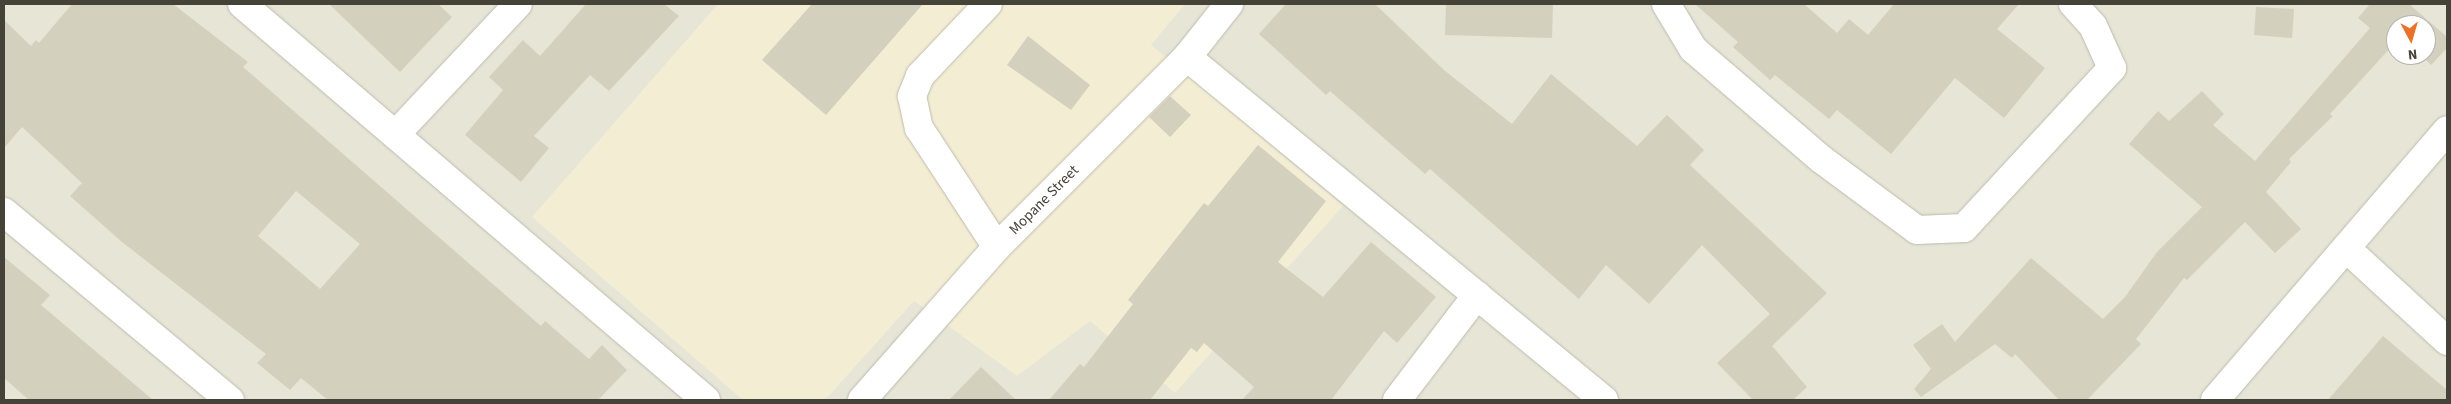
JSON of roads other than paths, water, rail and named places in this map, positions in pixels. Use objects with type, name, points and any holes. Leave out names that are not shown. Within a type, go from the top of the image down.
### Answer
[{"type":"street","points":[[242,4],[706,400]]},
{"type":"street","points":[[396,134],[518,4]]},
{"type":"street","points":[[988,4],[920,76],[912,96],[920,128],[997,247]]},
{"type":"street","name":"Mopane Street","points":[[862,400],[997,247],[1187,57],[1229,4]]},
{"type":"street","points":[[1666,4],[1694,49],[1821,159],[1917,230],[1964,228],[2112,68],[2093,26],[2073,4]]},
{"type":"street","points":[[1187,57],[1604,400]]},
{"type":"street","points":[[2215,400],[2347,249],[2447,130]]},
{"type":"street","points":[[4,212],[230,400]]},
{"type":"street","points":[[2347,249],[2447,341]]},
{"type":"street","points":[[1397,400],[1476,295]]}]
